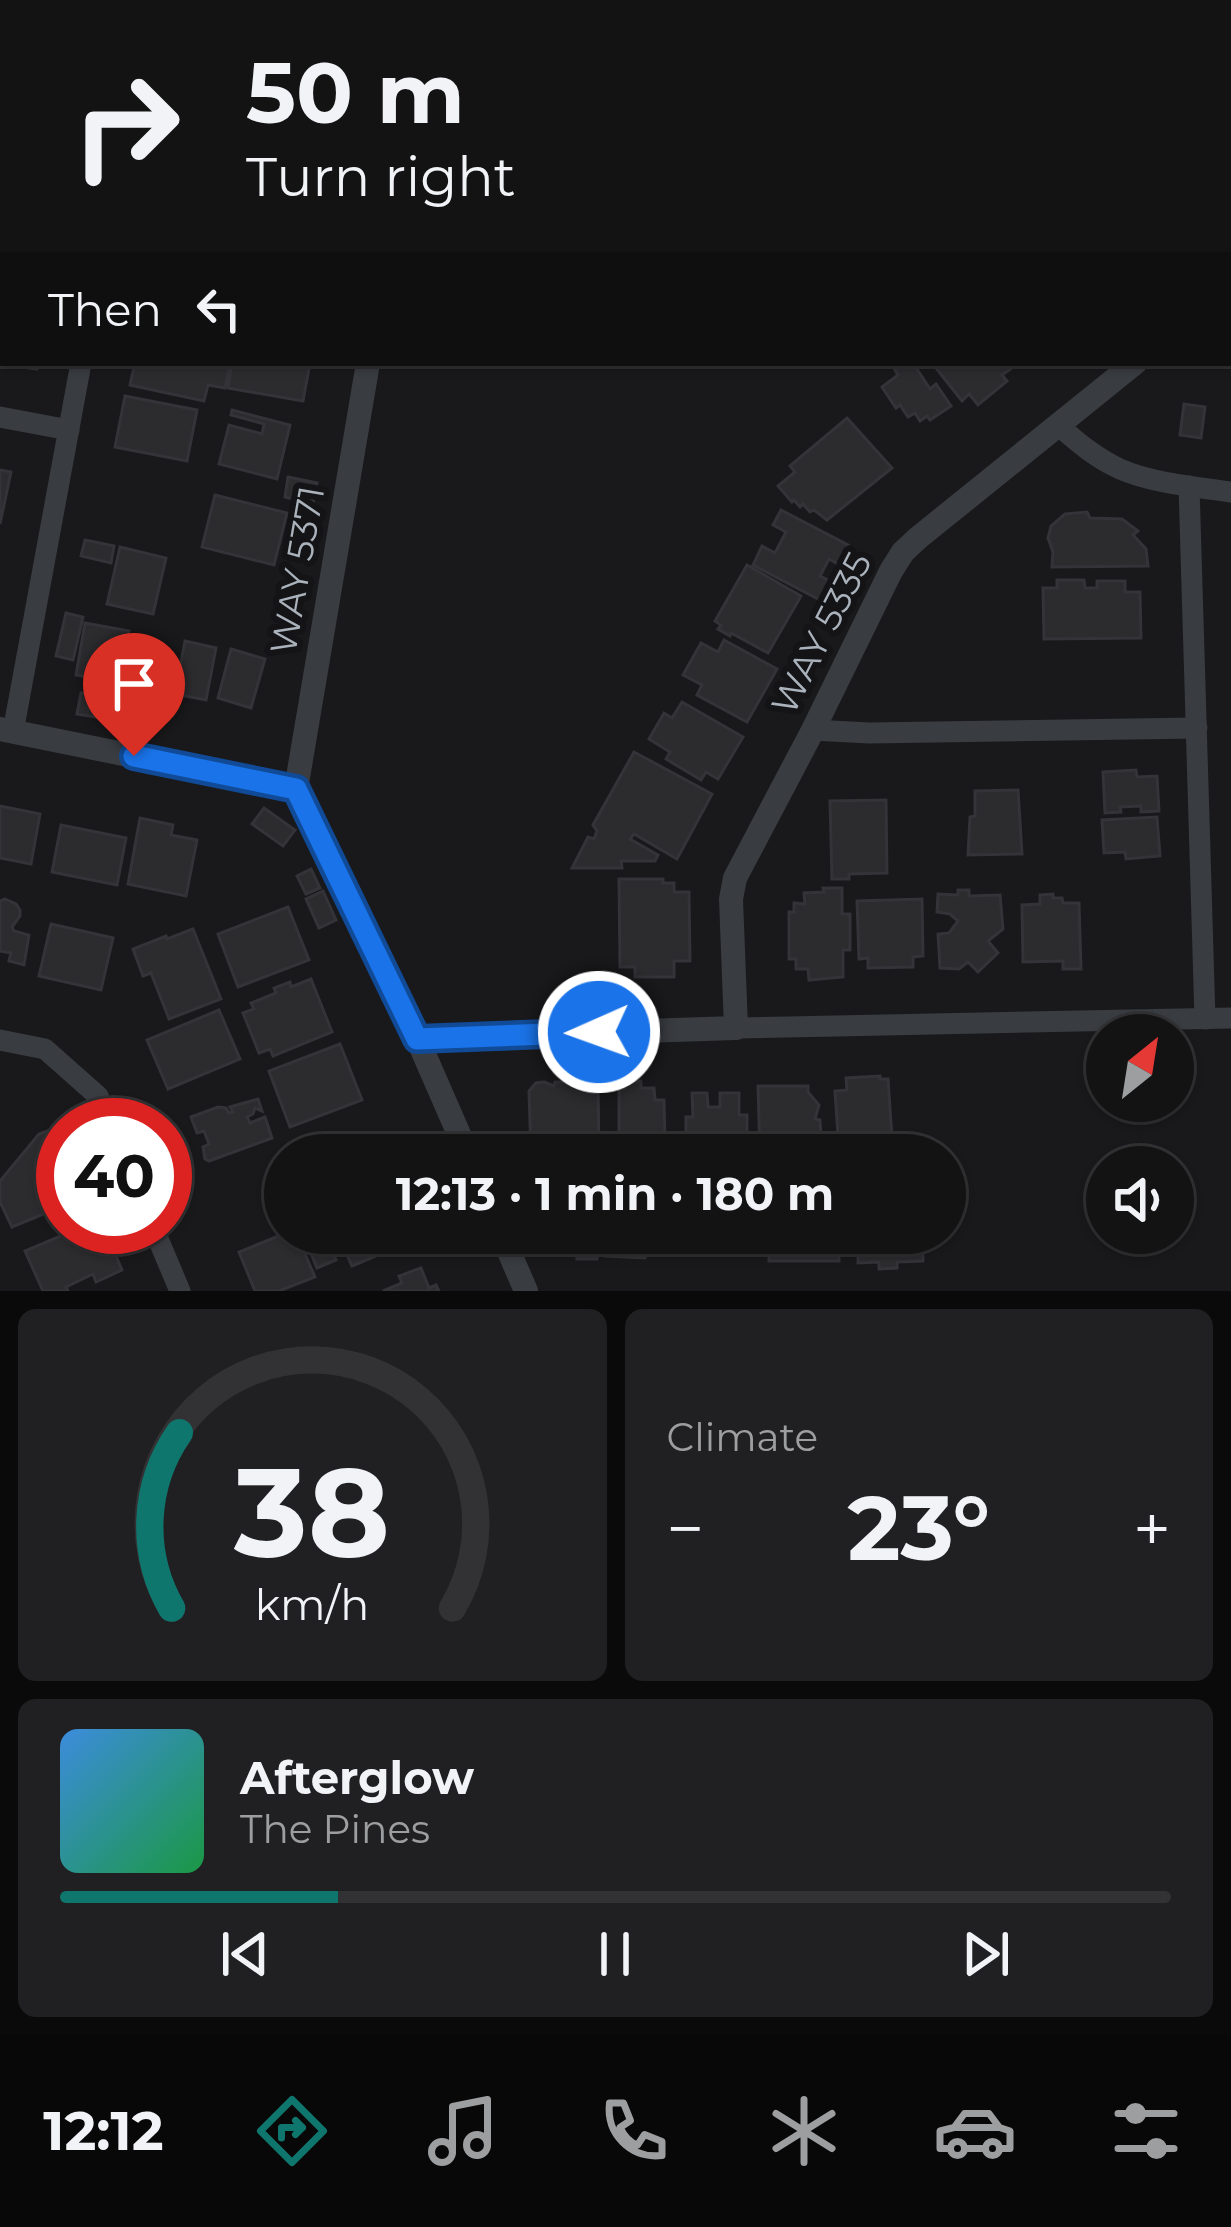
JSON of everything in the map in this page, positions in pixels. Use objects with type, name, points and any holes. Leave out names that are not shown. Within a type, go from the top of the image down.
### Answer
[{"type":"street","points":[[80,366],[6,731],[296,789],[459,1134]]},
{"type":"street","name":"WAY 5371","points":[[296,789],[367,366]]},
{"type":"street","name":"WAY 5335","points":[[736,1028],[730,899],[736,878],[891,571],[903,552],[1131,366]]},
{"type":"street","points":[[0,417],[69,430]]},
{"type":"street","points":[[1058,425],[1086,450],[1122,470],[1231,492]]},
{"type":"street","points":[[1189,486],[1205,1019]]},
{"type":"street","points":[[813,730],[1197,728]]},
{"type":"street","points":[[417,1039],[1231,1018]]},
{"type":"street","points":[[0,1040],[45,1049],[99,1098]]},
{"type":"street","points":[[165,1254],[181,1291]]},
{"type":"street","points":[[510,1254],[526,1291]]},
{"type":"building","points":[[134,366],[229,366],[225,388],[208,385],[204,401],[130,385]]},
{"type":"building","points":[[232,366],[309,366],[303,401],[228,388]]},
{"type":"building","points":[[915,366],[930,389],[936,384],[951,406],[930,420],[927,416],[920,421],[915,413],[908,417],[882,387],[898,375],[895,370]]},
{"type":"building","points":[[934,366],[1012,368],[1002,375],[1007,381],[978,405],[969,394],[962,401]]},
{"type":"building","points":[[125,396],[197,410],[187,461],[115,447]]},
{"type":"building","points":[[1184,404],[1205,407],[1201,438],[1180,435]]},
{"type":"building","points":[[232,410],[290,425],[277,479],[219,464],[229,425],[262,434],[264,424],[231,415]]},
{"type":"building","points":[[847,418],[892,468],[827,520],[792,502],[778,486],[795,472],[790,466]]},
{"type":"building","points":[[0,470],[11,472],[0,524]]},
{"type":"building","points":[[288,477],[317,483],[313,503],[285,497]]},
{"type":"building","points":[[215,495],[287,513],[274,565],[202,547]]},
{"type":"building","points":[[781,510],[848,545],[838,564],[829,559],[820,576],[830,581],[820,600],[753,565],[762,546],[775,553],[786,532],[773,525]]},
{"type":"building","points":[[1087,512],[1090,518],[1122,519],[1138,531],[1133,535],[1146,549],[1148,566],[1052,567],[1051,526],[1065,514]]},
{"type":"building","points":[[85,540],[114,546],[111,563],[81,556]]},
{"type":"building","points":[[120,547],[166,558],[153,614],[107,604]]},
{"type":"building","points":[[747,565],[801,596],[768,653],[718,629],[721,625],[715,621]]},
{"type":"building","points":[[1057,580],[1084,580],[1085,588],[1097,588],[1097,581],[1125,581],[1125,592],[1140,592],[1141,638],[1044,639],[1043,588],[1057,588]]},
{"type":"building","points":[[66,613],[83,617],[73,660],[56,656]]},
{"type":"building","points":[[85,623],[129,631],[120,683],[76,675]]},
{"type":"building","points":[[724,640],[777,669],[747,722],[697,695],[702,685],[683,675],[701,643],[718,652]]},
{"type":"building","points":[[185,641],[216,648],[206,700],[175,694]]},
{"type":"building","points":[[231,649],[265,659],[251,708],[218,698]]},
{"type":"building","points":[[81,693],[105,697],[102,718],[77,714]]},
{"type":"building","points":[[682,702],[743,737],[718,779],[706,772],[701,780],[666,759],[670,752],[649,739],[664,713],[672,718]]},
{"type":"building","points":[[634,752],[712,794],[677,859],[634,834],[630,839],[658,855],[655,861],[621,861],[622,868],[572,868],[588,837],[594,839],[593,825]]},
{"type":"building","points":[[1136,770],[1137,777],[1157,776],[1159,811],[1141,812],[1141,806],[1105,813],[1103,772]]},
{"type":"building","points":[[1018,790],[1022,854],[968,855],[975,791]]},
{"type":"building","points":[[886,800],[887,873],[832,879],[830,801]]},
{"type":"building","points":[[0,806],[40,814],[31,864],[0,858]]},
{"type":"building","points":[[264,808],[295,830],[283,846],[252,824]]},
{"type":"building","points":[[1157,817],[1160,856],[1126,859],[1125,852],[1104,853],[1102,820]]},
{"type":"building","points":[[140,818],[173,825],[171,835],[197,840],[186,896],[128,884]]},
{"type":"building","points":[[61,825],[126,838],[117,885],[52,872]]},
{"type":"building","points":[[311,869],[320,888],[306,894],[297,876]]},
{"type":"building","points":[[619,879],[663,879],[663,883],[674,883],[674,892],[689,892],[690,961],[674,961],[674,977],[635,977],[635,967],[620,967]]},
{"type":"building","points":[[823,888],[842,888],[842,914],[850,914],[850,950],[843,950],[843,977],[809,980],[808,969],[796,969],[796,959],[789,959],[789,912],[794,912],[794,903],[805,904],[804,893],[824,892]]},
{"type":"building","points":[[958,890],[969,890],[969,896],[1000,895],[1003,929],[988,941],[998,953],[978,972],[968,962],[959,969],[940,968],[938,934],[949,933],[958,921],[937,912],[938,894],[958,895]]},
{"type":"building","points":[[323,891],[336,920],[319,928],[306,899]]},
{"type":"building","points":[[1053,894],[1063,903],[1079,903],[1081,969],[1063,969],[1063,961],[1023,962],[1022,905],[1040,904],[1040,895]]},
{"type":"building","points":[[5,899],[20,910],[14,931],[29,935],[24,965],[9,961],[11,953],[0,951],[0,901]]},
{"type":"building","points":[[922,899],[923,956],[913,957],[913,967],[868,968],[868,958],[859,959],[857,901]]},
{"type":"building","points":[[288,907],[309,960],[238,987],[218,934]]},
{"type":"building","points":[[51,924],[113,938],[101,990],[39,976]]},
{"type":"building","points":[[193,929],[221,999],[169,1019],[151,973],[143,976],[133,949]]},
{"type":"building","points":[[311,979],[332,1032],[273,1056],[270,1049],[259,1053],[243,1013],[254,1009],[251,1003],[276,993],[274,988]]},
{"type":"building","points":[[219,1010],[240,1059],[168,1089],[147,1040]]},
{"type":"building","points":[[340,1044],[362,1100],[290,1127],[269,1071]]},
{"type":"building","points":[[846,1078],[888,1079],[892,1134],[838,1134],[835,1091],[847,1090]]},
{"type":"building","points":[[619,1081],[641,1081],[641,1088],[654,1088],[655,1100],[664,1100],[665,1134],[619,1134]]},
{"type":"building","points":[[536,1083],[598,1085],[599,1134],[530,1134],[529,1091]]},
{"type":"building","points":[[758,1086],[808,1086],[819,1105],[815,1119],[820,1120],[821,1134],[759,1134]]},
{"type":"building","points":[[692,1093],[707,1093],[708,1107],[720,1107],[720,1093],[739,1093],[739,1115],[747,1115],[747,1134],[686,1134],[686,1117],[693,1117]]},
{"type":"building","points":[[258,1099],[262,1111],[255,1108],[247,1117],[250,1123],[265,1117],[271,1134],[264,1134],[264,1141],[209,1161],[203,1147],[209,1144],[204,1131],[197,1133],[192,1117],[218,1107],[233,1112],[230,1107]]},
{"type":"building","points":[[36,1138],[36,1217],[12,1227],[0,1202],[0,1181]]},
{"type":"building","points":[[264,1242],[264,1254],[305,1254],[315,1277],[279,1291],[255,1291],[239,1252]]},
{"type":"building","points":[[36,1246],[36,1254],[115,1254],[122,1270],[96,1282],[93,1274],[66,1287],[68,1291],[43,1291],[25,1251]]},
{"type":"building","points":[[311,1254],[333,1254],[336,1260],[317,1268]]},
{"type":"building","points":[[347,1254],[381,1254],[352,1266]]},
{"type":"building","points":[[577,1254],[597,1254],[597,1259],[577,1259]]},
{"type":"building","points":[[645,1254],[645,1258],[605,1256]]},
{"type":"building","points":[[769,1254],[839,1254],[839,1261],[769,1261]]},
{"type":"building","points":[[858,1254],[923,1254],[923,1261],[897,1262],[897,1268],[879,1269],[879,1262],[858,1263]]},
{"type":"building","points":[[421,1268],[429,1288],[436,1285],[439,1291],[383,1291],[402,1283],[399,1276]]},
{"type":"route","points":[[134,756],[296,789],[417,1039],[599,1032]]}]
